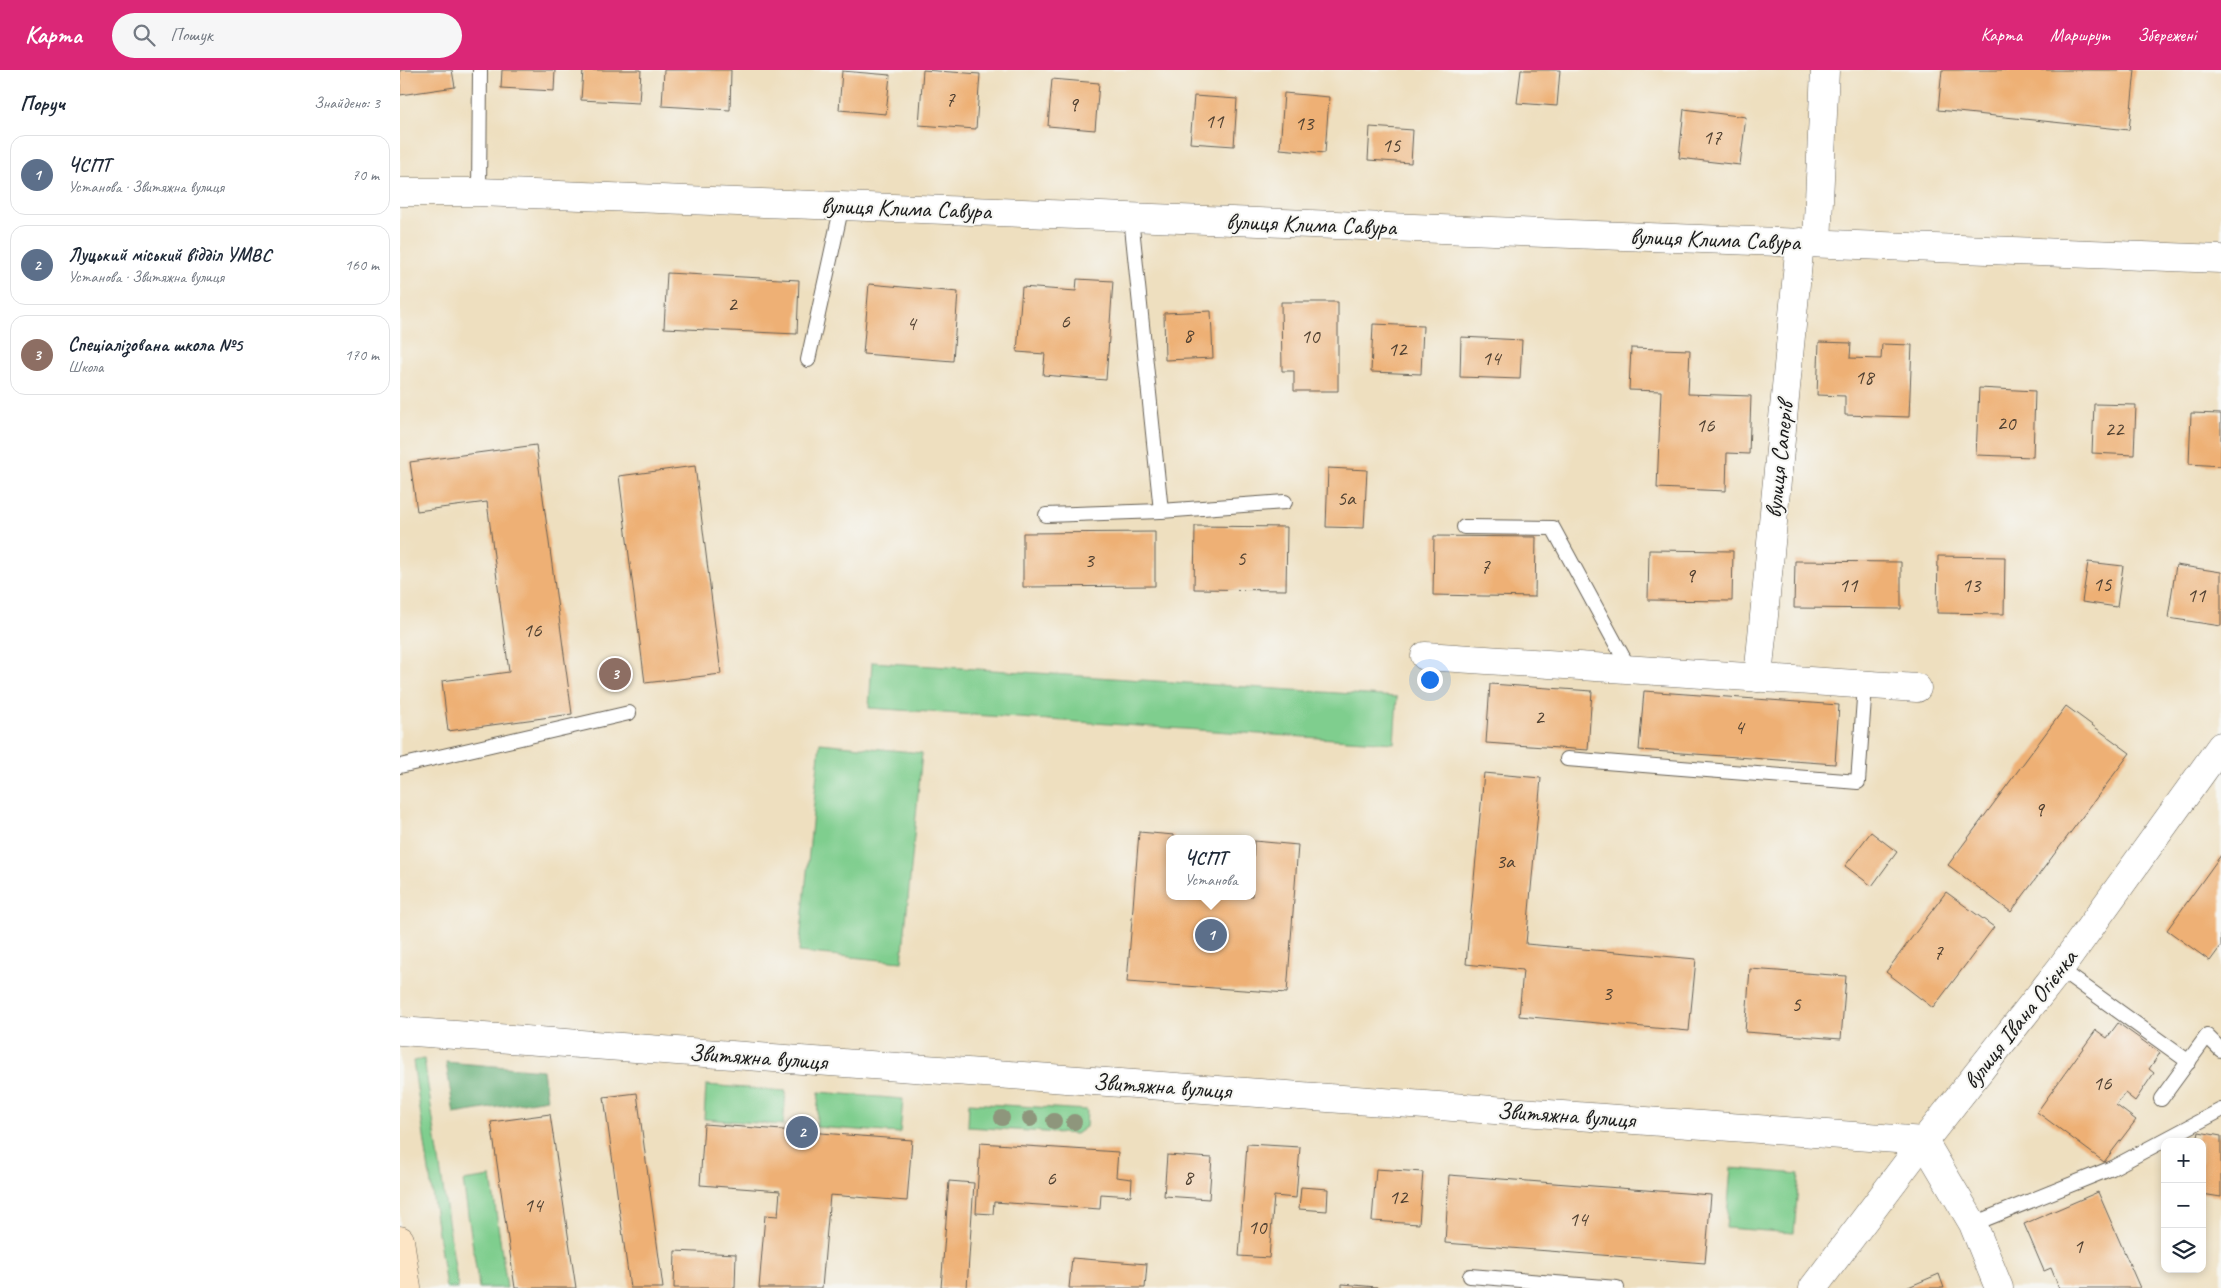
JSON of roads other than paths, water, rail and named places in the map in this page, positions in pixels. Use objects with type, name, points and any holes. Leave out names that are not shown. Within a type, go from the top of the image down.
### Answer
[{"type":"main road","points":[[400,1240],[406,1288]]},
{"type":"street","name":"вулиця Саперів","points":[[1758,678],[1809,243],[1825,70]]},
{"type":"street","name":"вулиця Клима Савура","points":[[400,192],[479,192],[842,205],[2221,258]]},
{"type":"street","points":[[1425,656],[1917,688]]},
{"type":"street","name":"вулиця Івана Огієнка","points":[[1814,1288],[1924,1141],[2060,969],[2221,746]]},
{"type":"street","name":"Звитяжна вулиця","points":[[400,1031],[1924,1141]]},
{"type":"street","points":[[1924,1141],[1973,1224],[1999,1288]]},
{"type":"lane","points":[[479,192],[480,70]]},
{"type":"lane","points":[[808,360],[842,205]]},
{"type":"lane","points":[[1131,217],[1161,511]]},
{"type":"lane","points":[[1046,514],[1161,511],[1285,502]]},
{"type":"lane","points":[[1464,527],[1553,528],[1630,670]]},
{"type":"lane","points":[[1567,759],[1858,782],[1865,685]]},
{"type":"lane","points":[[400,766],[629,713]]},
{"type":"lane","points":[[2060,969],[2189,1062]]},
{"type":"lane","points":[[2161,1100],[2208,1036],[2221,1050]]},
{"type":"lane","points":[[1973,1224],[2112,1168],[2221,1110]]},
{"type":"lane","points":[[1470,1276],[1617,1288]]},
{"type":"place","name":"Спеціалізована школа №5","points":[[615,674]]},
{"type":"place","name":"ЧСПТ","points":[[1211,935]]},
{"type":"place","name":"Луцький міський відділ УМВС","points":[[802,1132]]}]
